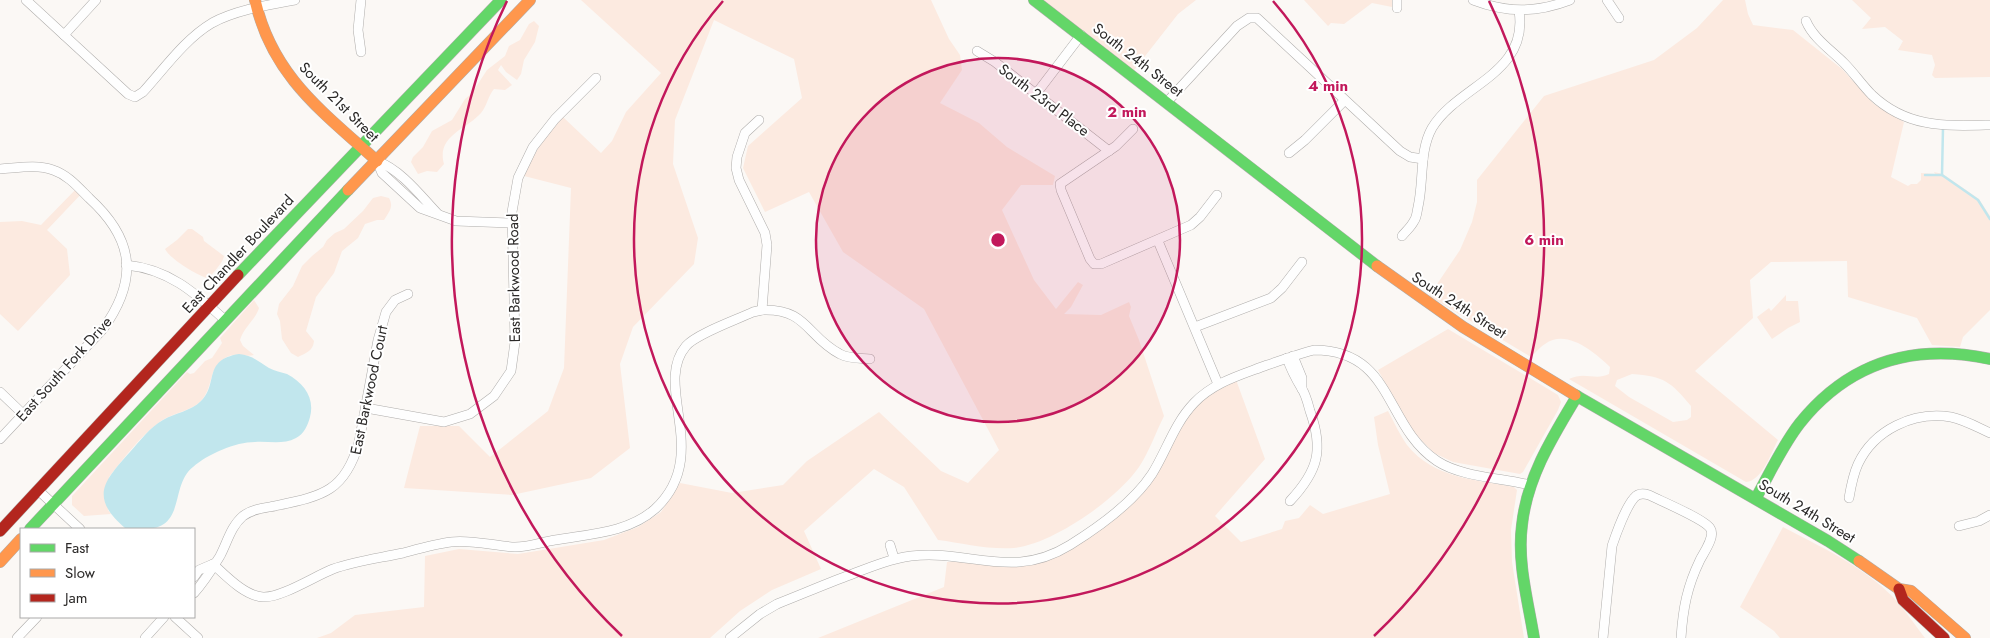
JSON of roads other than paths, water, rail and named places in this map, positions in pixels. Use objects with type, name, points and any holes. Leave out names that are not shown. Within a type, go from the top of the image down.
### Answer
[{"type":"street","points":[[26,0],[128,94],[135,97],[143,92],[201,31],[222,19],[256,4],[295,0]]},
{"type":"street","points":[[64,35],[96,0]]},
{"type":"street","points":[[361,0],[358,30],[361,52]]},
{"type":"street","name":"East Chandler Boulevard","points":[[0,531],[209,305],[501,0]]},
{"type":"street","points":[[31,528],[225,320],[530,0]]},
{"type":"street","name":"South 24th Street","points":[[1034,0],[1402,286],[1463,328],[1577,396],[1756,498],[1857,559],[1899,589],[1911,591],[1965,638]]},
{"type":"street","points":[[1473,0],[1519,11],[1550,8],[1570,0]]},
{"type":"street","points":[[1607,0],[1619,18]]},
{"type":"street","name":"South 21st Street","points":[[256,4],[272,49],[287,74],[308,97],[377,162],[382,174],[408,198],[420,208],[456,222],[512,224]]},
{"type":"street","points":[[1402,236],[1415,220],[1422,189],[1423,159],[1427,140],[1433,127],[1461,100],[1499,69],[1517,43],[1521,23],[1519,11]]},
{"type":"street","points":[[1167,102],[1237,26],[1249,18],[1257,18],[1400,151],[1423,159]]},
{"type":"street","points":[[1806,21],[1811,32],[1850,70],[1872,95],[1892,111],[1911,120],[1931,125],[1990,125]]},
{"type":"street","points":[[1036,94],[1081,35]]},
{"type":"street","name":"South 23rd Place","points":[[977,51],[1109,151]]},
{"type":"street","name":"East Barkwood Road","points":[[366,408],[444,422],[470,414],[494,396],[511,371],[515,342],[512,224],[514,191],[526,158],[554,119],[596,78]]},
{"type":"street","points":[[1289,153],[1305,140],[1344,100]]},
{"type":"street","points":[[760,120],[745,133],[737,157],[736,168],[738,180],[765,233],[767,245],[762,310]]},
{"type":"street","points":[[1133,129],[1109,151],[1060,184],[1090,259],[1094,264],[1102,264],[1191,225],[1200,217],[1216,196]]},
{"type":"street","name":"East South Fork Drive","points":[[0,169],[42,167],[65,176],[114,223],[125,249],[126,266],[124,293],[115,313],[103,329],[0,439]]},
{"type":"street","points":[[1158,240],[1218,384]]},
{"type":"street","points":[[1195,327],[1271,298],[1282,288],[1302,262]]},
{"type":"street","points":[[126,266],[140,266],[172,278],[190,288],[225,320]]},
{"type":"street","name":"East Barkwood Court","points":[[195,592],[208,578],[213,564],[219,557],[231,532],[245,514],[307,499],[323,493],[337,484],[348,473],[355,458],[378,340],[386,312],[395,300],[408,294]]},
{"type":"street","points":[[213,564],[245,590],[264,597],[278,594],[333,569],[452,541],[517,547],[620,529],[642,520],[666,497],[674,484],[682,454],[675,366],[686,345],[696,338],[753,312],[762,310],[787,312],[799,318],[830,348],[842,355],[870,360]]},
{"type":"street","points":[[730,638],[760,614],[777,604],[894,558],[947,555],[1013,564],[1034,560],[1069,546],[1122,508],[1138,494],[1157,465],[1178,422],[1194,403],[1218,384],[1314,350],[1335,352],[1359,361],[1373,373],[1417,444],[1439,462],[1474,474],[1530,485]]},
{"type":"street","points":[[1756,498],[1793,434],[1807,414],[1824,396],[1852,376],[1881,362],[1923,352],[1958,352],[1990,359]]},
{"type":"street","points":[[1290,357],[1318,435],[1316,464],[1307,482],[1290,501]]},
{"type":"street","points":[[0,392],[23,414]]},
{"type":"street","points":[[1534,638],[1520,546],[1521,523],[1530,485],[1540,461],[1577,396]]},
{"type":"street","points":[[1848,498],[1853,475],[1862,457],[1875,440],[1899,424],[1924,417],[1943,416],[1964,421],[1990,433]]},
{"type":"street","points":[[38,490],[79,528]]},
{"type":"street","points":[[1603,638],[1612,546],[1634,498],[1641,494],[1649,494],[1711,528],[1712,534],[1709,542],[1690,580],[1681,638]]},
{"type":"street","points":[[1959,526],[1979,521],[1990,515]]},
{"type":"street","points":[[0,562],[20,540]]},
{"type":"street","points":[[890,545],[894,558]]},
{"type":"street","name":"East Barkwood Court","points":[[195,576],[200,570],[213,564]]},
{"type":"street","name":"South 24th Street","points":[[1899,589],[1903,600],[1944,638]]},
{"type":"street","points":[[17,638],[36,618]]},
{"type":"street","points":[[145,638],[163,618]]},
{"type":"street","points":[[176,618],[198,638]]},
{"type":"water","points":[[239,354],[252,357],[269,368],[287,374],[298,382],[307,392],[311,404],[310,417],[305,429],[299,436],[291,440],[239,444],[206,458],[193,467],[186,475],[181,485],[176,505],[166,522],[150,528],[125,528],[107,507],[104,498],[104,489],[113,472],[154,426],[193,407],[201,401],[209,387],[215,367],[227,357]]},
{"type":"waterway","points":[[1943,128],[1942,175],[1978,200],[1990,219]]},
{"type":"waterway","points":[[1925,175],[1942,175]]}]
